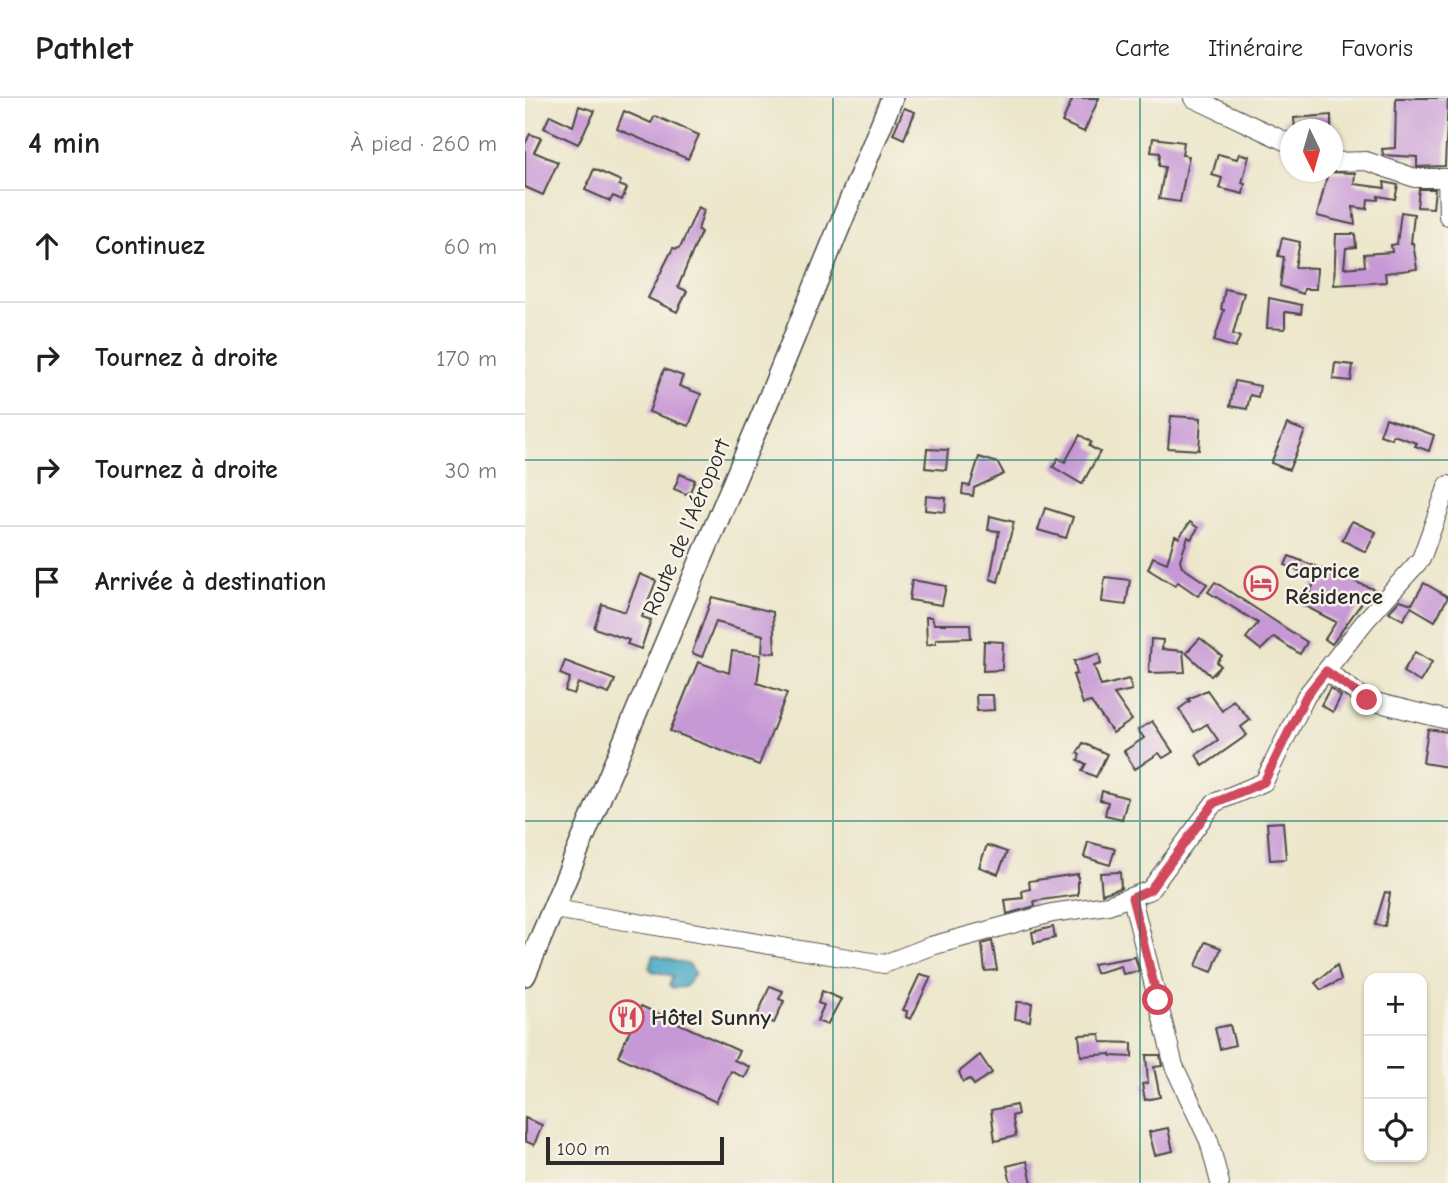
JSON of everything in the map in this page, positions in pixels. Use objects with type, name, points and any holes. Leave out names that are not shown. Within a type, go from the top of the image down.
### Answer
[{"type":"main road","name":"Route de l'Aéroport","points":[[525,975],[892,98]]},
{"type":"street","points":[[1193,98],[1280,139]]},
{"type":"street","points":[[1343,161],[1366,160],[1415,178],[1447,176],[1448,216]]},
{"type":"street","points":[[554,909],[884,964],[931,946],[1052,913],[1132,898],[1150,890],[1214,803],[1264,782],[1306,696],[1421,559],[1448,485]]},
{"type":"street","points":[[1326,671],[1367,700],[1448,720]]},
{"type":"street","points":[[1132,898],[1174,1066],[1209,1142],[1220,1183]]},
{"type":"water","points":[[654,955],[690,965],[695,973],[685,987],[673,988],[669,985],[673,976],[652,971],[649,967]]},
{"type":"building","points":[[1073,98],[1099,98],[1084,132],[1062,122]]},
{"type":"building","points":[[1396,98],[1448,98],[1445,166],[1417,167],[1417,157],[1383,155],[1382,149],[1395,148]]},
{"type":"building","points":[[579,106],[595,111],[578,144],[544,128],[550,115],[573,126]]},
{"type":"building","points":[[904,108],[915,112],[904,139],[893,134]]},
{"type":"building","points":[[624,111],[651,123],[655,116],[699,135],[688,159],[617,129]]},
{"type":"building","points":[[1331,115],[1331,119],[1294,118]]},
{"type":"building","points":[[530,134],[541,138],[534,152],[558,162],[543,195],[525,187],[525,144]]},
{"type":"building","points":[[1153,138],[1184,142],[1182,155],[1189,156],[1180,202],[1159,199],[1165,167],[1159,166],[1160,153],[1151,152]]},
{"type":"building","points":[[1218,154],[1237,159],[1239,154],[1249,156],[1242,183],[1245,184],[1243,194],[1219,188],[1222,178],[1212,175]]},
{"type":"building","points":[[594,169],[621,181],[619,185],[627,188],[622,200],[613,196],[610,201],[585,190]]},
{"type":"building","points":[[1343,173],[1355,173],[1354,184],[1385,188],[1384,182],[1398,185],[1395,199],[1378,196],[1378,200],[1368,199],[1367,209],[1353,207],[1355,225],[1317,216],[1326,182],[1343,182]]},
{"type":"building","points":[[1419,189],[1435,189],[1433,208],[1417,207]]},
{"type":"building","points":[[698,207],[704,210],[698,230],[701,232],[678,287],[687,291],[677,312],[648,298],[673,248],[681,246]]},
{"type":"building","points":[[1401,212],[1414,214],[1411,243],[1417,269],[1385,273],[1386,282],[1334,285],[1336,234],[1355,234],[1356,247],[1346,248],[1344,268],[1365,266],[1364,254],[1392,252],[1391,245],[1397,244]]},
{"type":"building","points":[[1282,238],[1300,242],[1295,267],[1317,268],[1316,289],[1304,289],[1303,294],[1280,286],[1284,257],[1278,256]]},
{"type":"building","points":[[1225,289],[1244,293],[1233,334],[1240,337],[1235,348],[1214,341],[1224,310],[1221,309]]},
{"type":"building","points":[[1269,298],[1302,305],[1301,314],[1285,312],[1285,329],[1267,328]]},
{"type":"building","points":[[1335,363],[1353,365],[1351,381],[1333,379]]},
{"type":"building","points":[[664,369],[683,376],[679,386],[701,394],[689,426],[649,412]]},
{"type":"building","points":[[1235,381],[1260,386],[1258,397],[1250,395],[1247,409],[1230,406]]},
{"type":"building","points":[[1171,416],[1201,418],[1199,450],[1168,448]]},
{"type":"building","points":[[1386,418],[1434,435],[1429,451],[1415,446],[1417,443],[1393,435],[1392,439],[1380,435]]},
{"type":"building","points":[[1287,424],[1305,431],[1289,470],[1271,463]]},
{"type":"building","points":[[1080,435],[1091,442],[1089,446],[1100,452],[1082,484],[1053,467],[1058,458],[1065,462]]},
{"type":"building","points":[[927,449],[948,450],[946,470],[925,468]]},
{"type":"building","points":[[979,457],[998,463],[1004,474],[974,488],[973,496],[962,494],[963,485],[970,486]]},
{"type":"building","points":[[680,474],[695,480],[690,492],[686,494],[674,489]]},
{"type":"building","points":[[926,496],[946,498],[945,512],[925,510]]},
{"type":"building","points":[[1045,508],[1073,517],[1066,538],[1038,530]]},
{"type":"building","points":[[990,516],[1014,522],[998,582],[990,579],[999,531],[988,530]]},
{"type":"building","points":[[1352,521],[1376,532],[1366,552],[1342,540]]},
{"type":"building","points":[[1190,522],[1198,528],[1191,539],[1188,537],[1180,560],[1182,567],[1207,584],[1198,596],[1178,582],[1175,586],[1148,569],[1153,557],[1167,563],[1175,536],[1179,538]]},
{"type":"building","points":[[1289,556],[1376,590],[1370,599],[1366,597],[1332,644],[1325,639],[1336,622],[1303,605],[1317,578],[1285,565]]},
{"type":"building","points":[[640,574],[656,581],[642,617],[651,620],[641,649],[627,644],[629,640],[594,628],[602,604],[625,612]]},
{"type":"building","points":[[1105,577],[1130,580],[1126,605],[1102,602]]},
{"type":"building","points":[[912,580],[946,586],[942,605],[909,600]]},
{"type":"building","points":[[1215,582],[1307,642],[1300,654],[1274,637],[1261,650],[1246,638],[1258,623],[1208,592]]},
{"type":"building","points":[[1424,583],[1448,597],[1435,621],[1411,607],[1403,620],[1389,612],[1400,600],[1412,604]]},
{"type":"building","points":[[712,597],[773,612],[775,653],[762,652],[763,635],[716,622],[702,657],[692,653]]},
{"type":"building","points":[[926,617],[932,617],[934,624],[970,624],[971,638],[936,639],[936,643],[927,645]]},
{"type":"building","points":[[1200,638],[1222,656],[1217,662],[1221,666],[1211,676],[1186,653]]},
{"type":"building","points":[[1151,639],[1163,640],[1162,649],[1183,651],[1185,672],[1149,673]]},
{"type":"building","points":[[984,641],[1003,642],[1002,670],[983,671]]},
{"type":"building","points":[[732,651],[761,655],[757,683],[787,693],[759,765],[670,731],[698,662],[729,673]]},
{"type":"building","points":[[1415,652],[1432,662],[1420,682],[1403,672]]},
{"type":"building","points":[[1099,654],[1101,664],[1094,666],[1101,686],[1129,679],[1132,690],[1114,694],[1132,720],[1113,733],[1091,702],[1083,704],[1073,675],[1077,674],[1074,661]]},
{"type":"building","points":[[565,661],[615,680],[609,694],[578,683],[574,694],[565,691],[570,678],[560,674]]},
{"type":"building","points":[[1330,688],[1341,696],[1333,712],[1321,705]]},
{"type":"building","points":[[1207,690],[1222,711],[1233,700],[1250,720],[1241,727],[1247,735],[1203,766],[1196,755],[1218,740],[1207,724],[1194,732],[1179,709],[1190,701],[1188,699]]},
{"type":"building","points":[[976,695],[993,695],[994,710],[977,711]]},
{"type":"building","points":[[1152,721],[1173,752],[1163,758],[1159,753],[1135,769],[1124,751],[1144,738],[1138,730]]},
{"type":"building","points":[[1428,729],[1448,732],[1448,767],[1423,763]]},
{"type":"building","points":[[1083,743],[1107,754],[1096,777],[1082,771],[1086,764],[1078,760],[1080,755],[1077,753]]},
{"type":"building","points":[[1102,791],[1128,798],[1122,819],[1105,815],[1108,802],[1100,800]]},
{"type":"building","points":[[1283,822],[1286,859],[1270,860],[1267,823]]},
{"type":"building","points":[[1088,842],[1115,849],[1110,865],[1084,857]]},
{"type":"building","points":[[987,845],[1007,852],[998,874],[979,867]]},
{"type":"building","points":[[1120,872],[1121,888],[1102,894],[1100,873]]},
{"type":"building","points":[[1078,874],[1078,895],[1034,901],[1035,906],[1007,914],[1005,900],[1023,898],[1022,891],[1030,889],[1029,881]]},
{"type":"building","points":[[1385,892],[1390,893],[1385,926],[1375,925]]},
{"type":"building","points":[[1053,927],[1055,938],[1034,943],[1032,932]]},
{"type":"building","points":[[992,941],[997,970],[985,971],[982,944]]},
{"type":"building","points":[[1205,942],[1221,948],[1212,972],[1196,966]]},
{"type":"building","points":[[1135,957],[1139,971],[1123,974],[1121,966],[1096,973],[1093,964]]},
{"type":"building","points":[[1337,965],[1341,980],[1321,990],[1315,983]]},
{"type":"building","points":[[920,974],[931,977],[911,1019],[906,1017],[907,1011],[903,1010]]},
{"type":"building","points":[[770,986],[783,991],[779,999],[784,1001],[774,1023],[757,1016]]},
{"type":"building","points":[[822,991],[841,999],[827,1025],[817,1021],[824,1005],[818,1003]]},
{"type":"building","points":[[1017,1002],[1032,1003],[1030,1021],[1015,1019]]},
{"type":"building","points":[[641,1006],[739,1051],[734,1060],[750,1067],[745,1078],[731,1071],[716,1102],[618,1056]]},
{"type":"building","points":[[1230,1025],[1235,1045],[1220,1049],[1215,1028]]},
{"type":"building","points":[[1100,1034],[1101,1042],[1132,1043],[1132,1057],[1111,1054],[1081,1056],[1079,1035]]},
{"type":"building","points":[[980,1055],[992,1073],[974,1085],[970,1079],[963,1082],[959,1072]]},
{"type":"building","points":[[1146,1055],[1160,1055],[1162,1066],[1154,1067],[1160,1097],[1145,1100],[1142,1084],[1148,1083]]},
{"type":"building","points":[[1016,1105],[1018,1114],[1012,1116],[1016,1136],[995,1141],[991,1110]]},
{"type":"building","points":[[525,1118],[542,1125],[534,1145],[525,1141]]},
{"type":"building","points":[[1168,1128],[1173,1151],[1155,1155],[1149,1132]]},
{"type":"building","points":[[1027,1161],[1032,1183],[1011,1183],[1007,1166]]},
{"type":"place","name":"Caprice Résidence","points":[[1261,583]]},
{"type":"place","name":"Hôtel Sunny","points":[[627,1017]]},
{"type":"route","points":[[1158,1000],[1132,898],[1150,890],[1214,803],[1264,782],[1306,696],[1326,671],[1367,700]]}]
